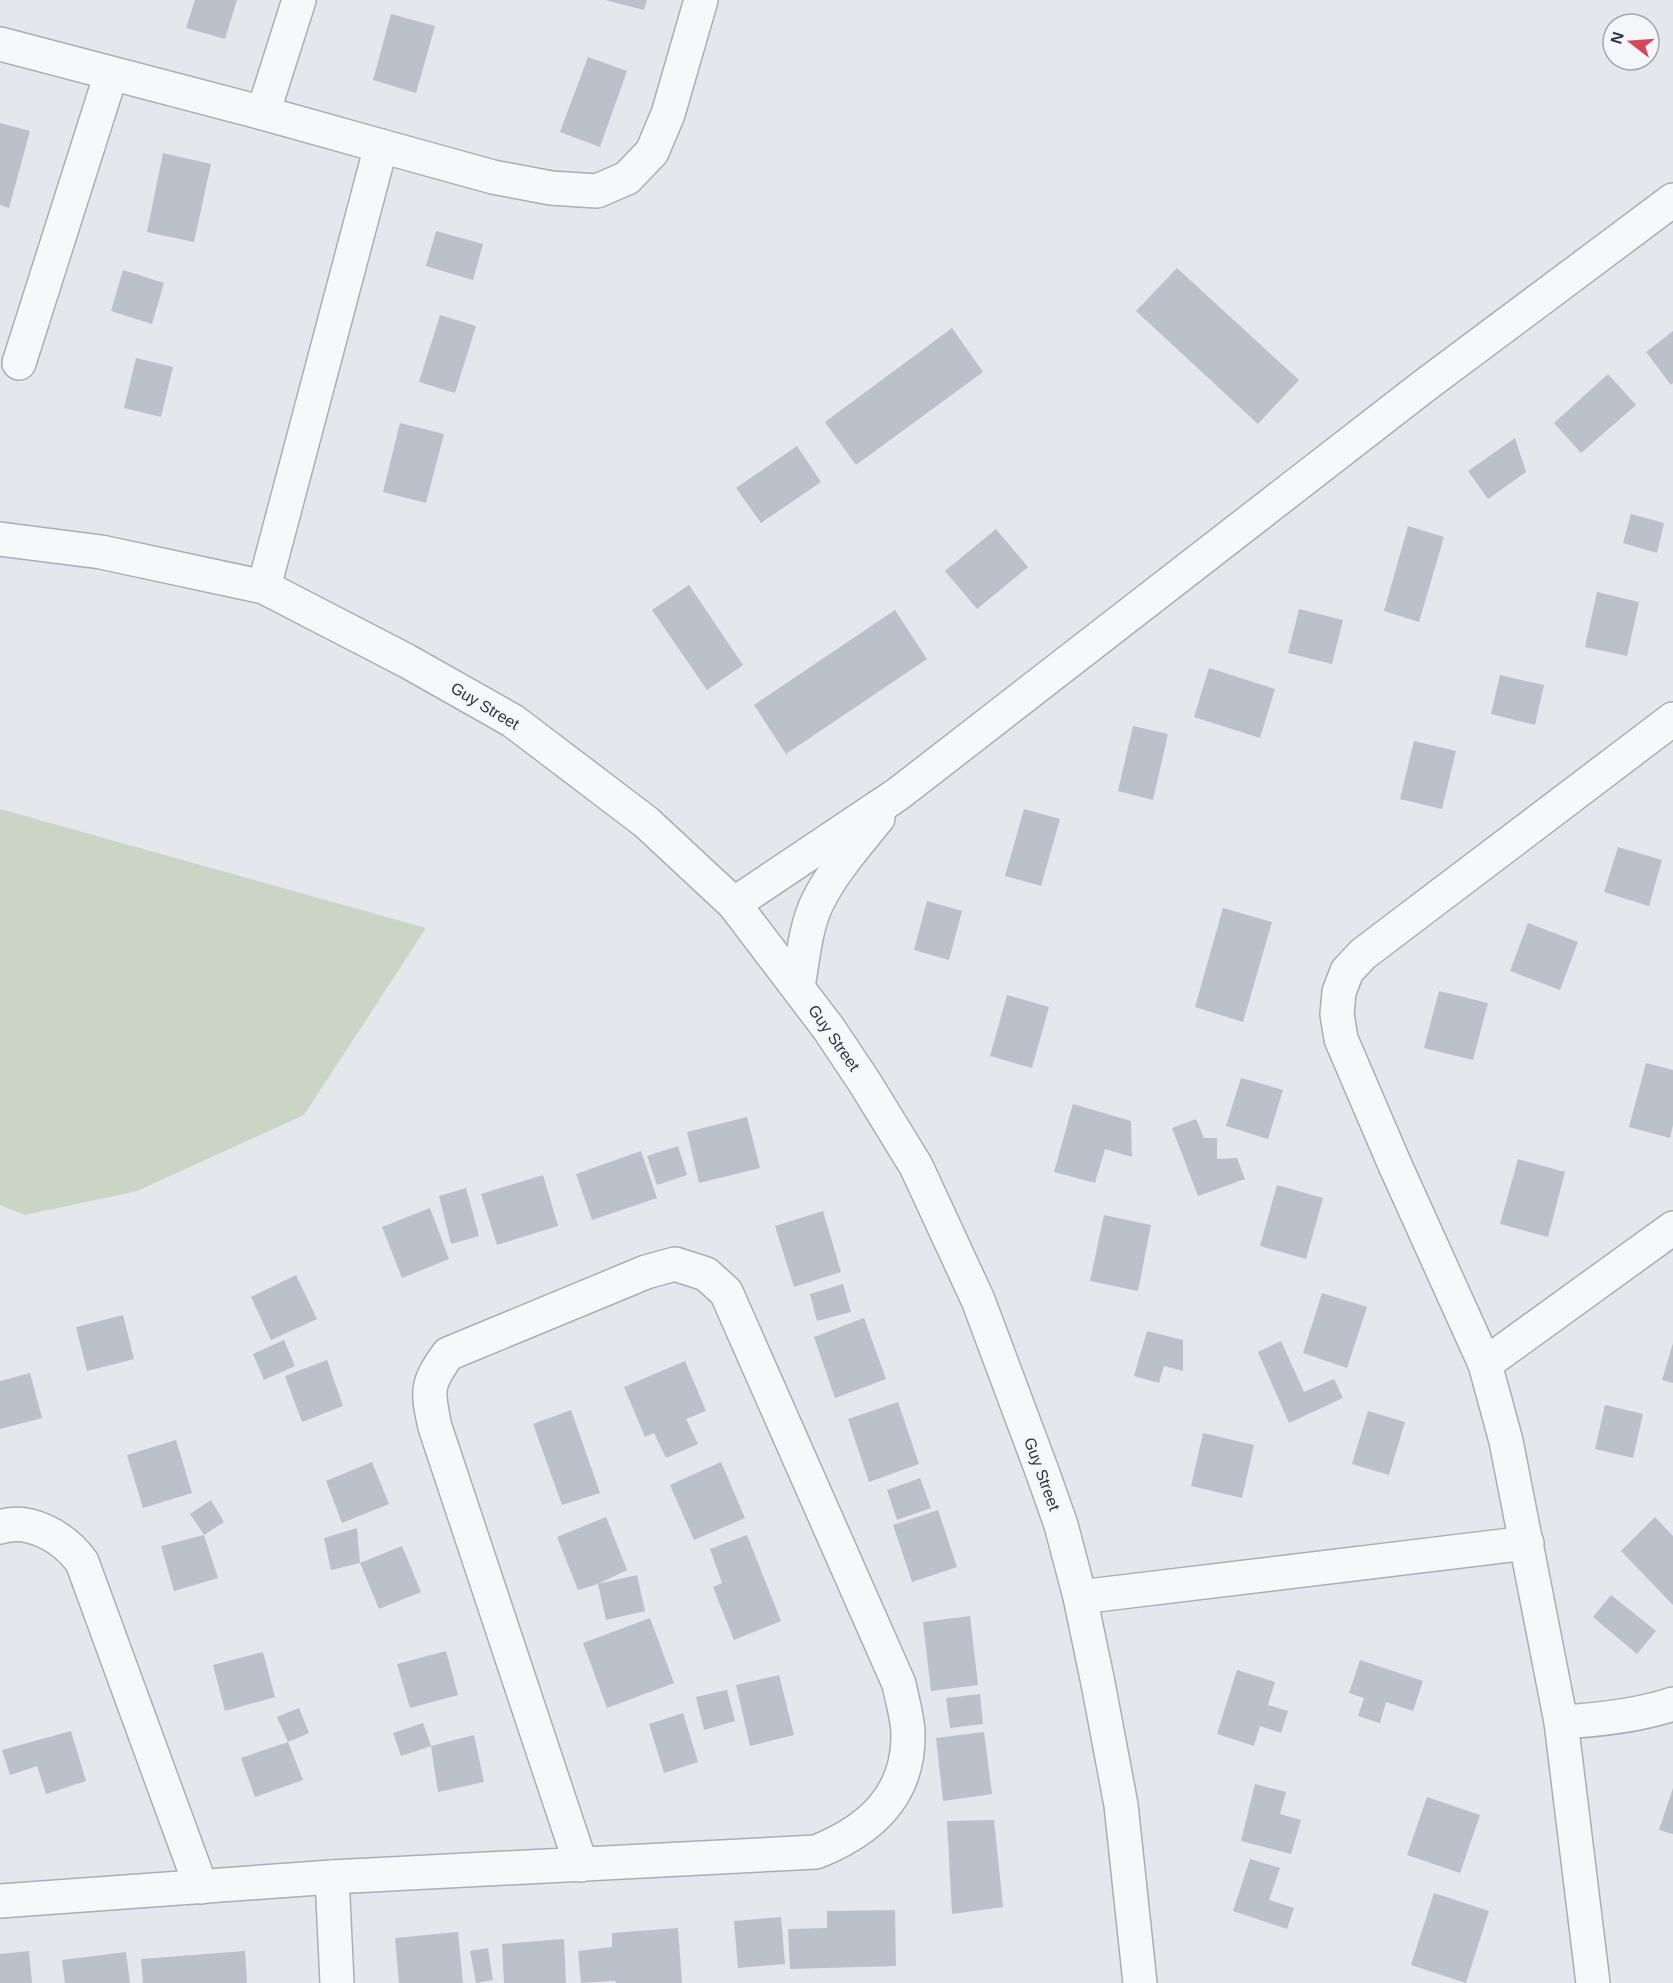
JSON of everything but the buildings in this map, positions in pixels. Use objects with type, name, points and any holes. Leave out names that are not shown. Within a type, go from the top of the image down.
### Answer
[{"type":"street","points":[[264,113],[298,0]]},
{"type":"street","points":[[0,44],[264,113],[493,177],[550,188],[597,191],[627,178],[652,152],[668,114],[701,0]]},
{"type":"street","points":[[19,363],[111,74]]},
{"type":"street","points":[[264,587],[381,146]]},
{"type":"street","points":[[734,904],[898,794],[1415,393],[1673,200]]},
{"type":"street","name":"Guy Street","points":[[0,539],[101,552],[264,587],[407,661],[513,721],[646,822],[734,904],[798,987],[859,1074],[916,1166],[978,1300],[1042,1471],[1061,1525],[1080,1597],[1121,1805],[1134,1979]]},
{"type":"street","points":[[1593,1983],[1561,1722],[1506,1441],[1485,1364],[1341,1039],[1337,1014],[1339,992],[1347,970],[1363,954],[1673,719]]},
{"type":"street","points":[[798,987],[809,930],[817,903],[830,880],[898,794]]},
{"type":"street","points":[[1485,1364],[1673,1228]]},
{"type":"street","points":[[0,1901],[332,1876],[581,1865],[816,1852],[841,1842],[872,1821],[890,1800],[903,1777],[908,1734],[899,1684],[726,1292],[706,1274],[675,1264],[646,1272],[448,1354],[435,1371],[428,1395],[435,1427],[581,1865]]},
{"type":"street","points":[[0,1527],[8,1524],[33,1526],[74,1551],[82,1562],[201,1887]]},
{"type":"street","points":[[1080,1597],[1527,1543]]},
{"type":"street","points":[[1561,1722],[1602,1719],[1655,1710],[1673,1704]]},
{"type":"street","points":[[332,1876],[337,1983]]},
{"type":"green space","points":[[0,809],[426,928],[304,1115],[137,1191],[25,1215],[0,1205]]}]
